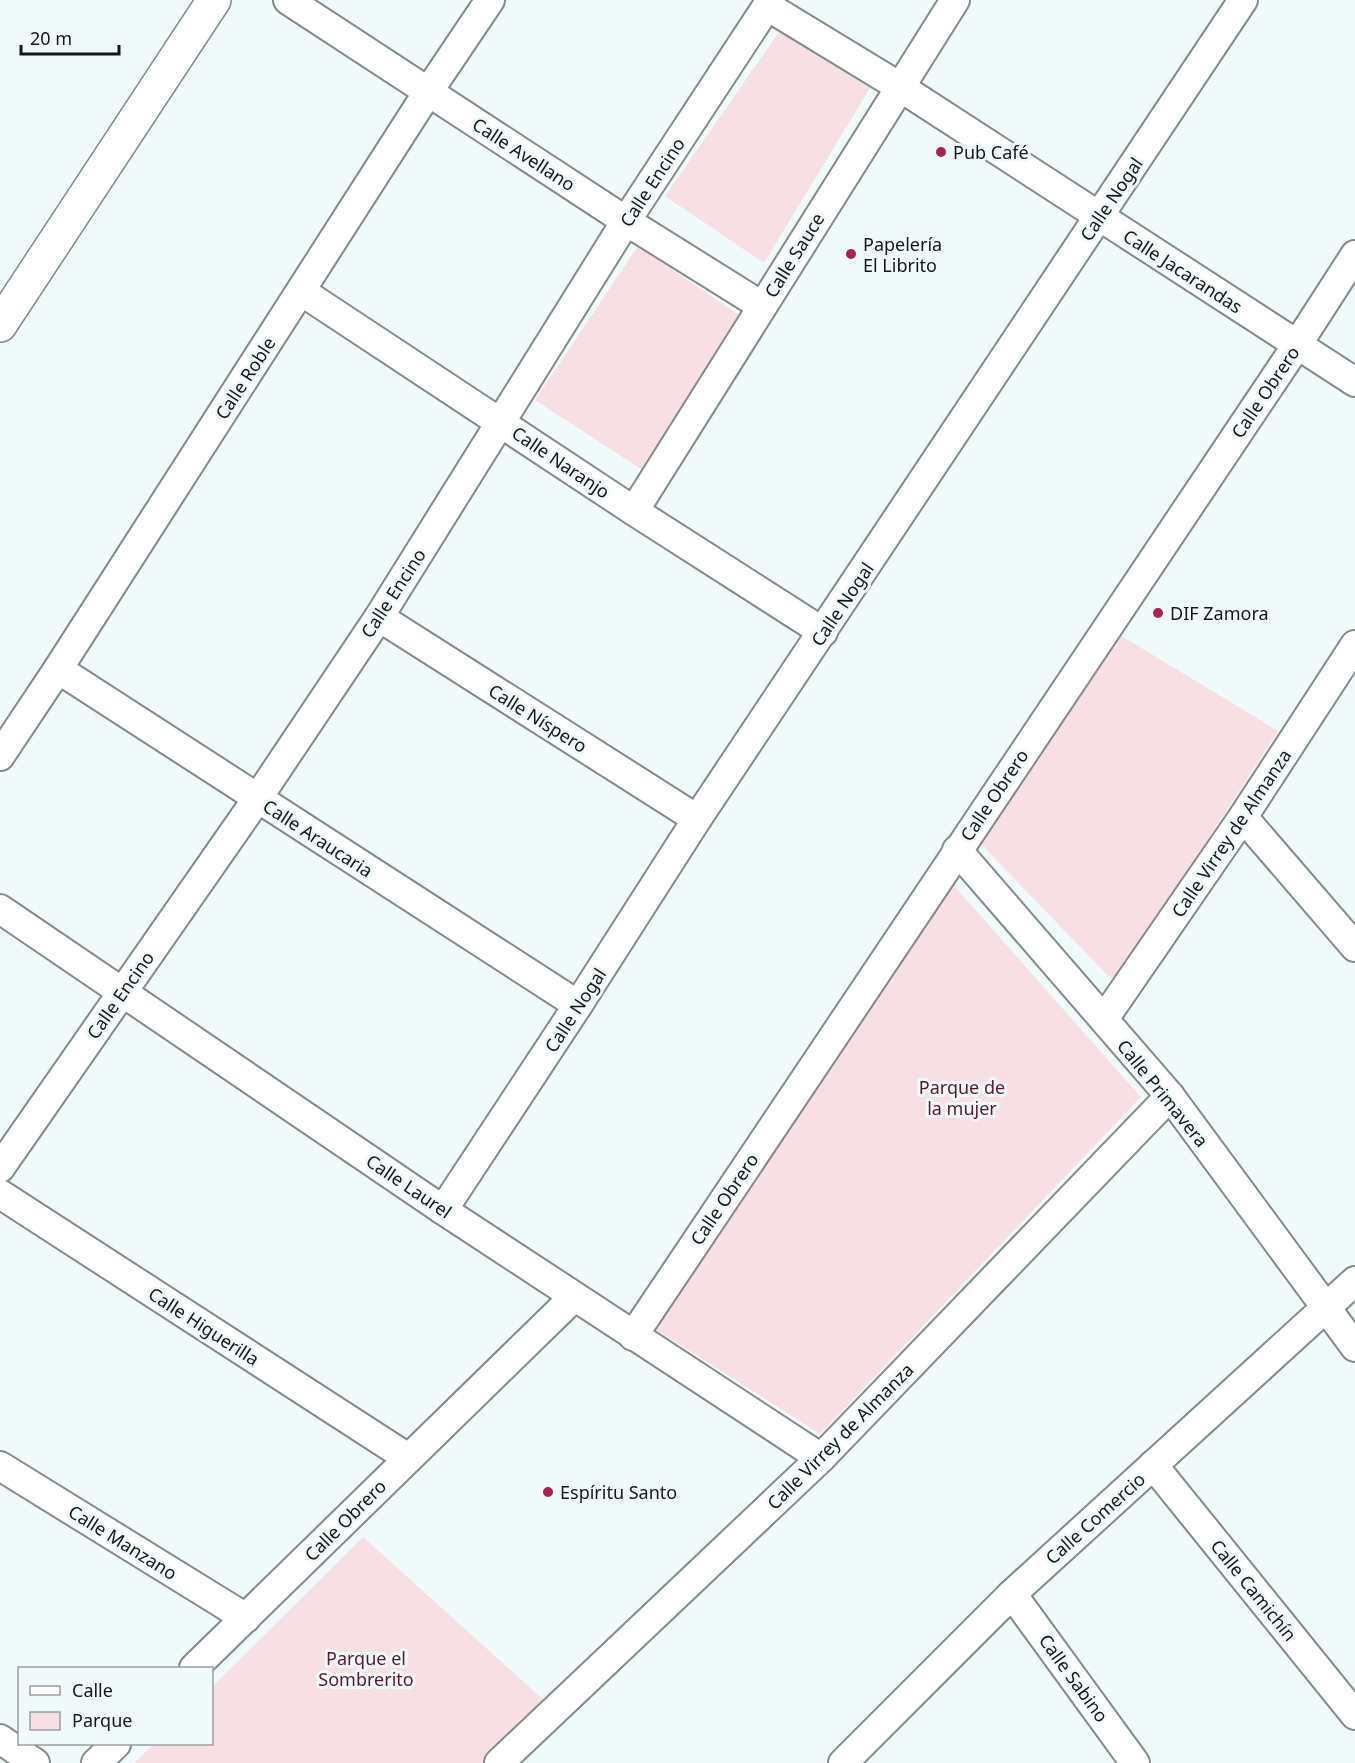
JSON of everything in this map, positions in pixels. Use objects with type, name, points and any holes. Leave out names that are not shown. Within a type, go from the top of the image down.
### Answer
[{"type":"street","points":[[0,325],[213,0]]},
{"type":"street","name":"Calle Avellano","points":[[288,0],[626,221],[762,306]]},
{"type":"street","name":"Calle Roble","points":[[0,756],[428,92],[490,0]]},
{"type":"street","name":"Calle Sauce","points":[[634,511],[955,0]]},
{"type":"street","name":"Calle Nogal","points":[[443,1210],[697,819],[1244,0]]},
{"type":"street","name":"Calle Jacarandas","points":[[769,3],[1355,382]]},
{"type":"street","name":"Calle Encino","points":[[0,1168],[257,799],[379,617],[626,221],[769,3]]},
{"type":"street","name":"Calle Obrero","points":[[633,1336],[1355,255]]},
{"type":"street","name":"Calle Naranjo","points":[[301,291],[634,511],[823,632]]},
{"type":"street","name":"Calle Níspero","points":[[379,617],[697,819]]},
{"type":"street","name":"Calle Virrey de Almanza","points":[[1104,1019],[1244,817],[1355,645]]},
{"type":"street","name":"Calle Araucaria","points":[[58,669],[578,1005]]},
{"type":"street","points":[[1244,817],[1355,947]]},
{"type":"street","name":"Calle Primavera","points":[[957,850],[1170,1096],[1355,1347]]},
{"type":"street","name":"Calle Laurel","points":[[0,909],[443,1210],[821,1458]]},
{"type":"street","name":"Calle Virrey de Almanza","points":[[499,1763],[821,1458],[1170,1096]]},
{"type":"street","name":"Calle Higuerilla","points":[[0,1194],[408,1458]]},
{"type":"street","name":"Calle Comercio","points":[[843,1763],[1012,1594],[1326,1310],[1355,1281]]},
{"type":"street","name":"Calle Obrero","points":[[195,1667],[574,1297]]},
{"type":"street","name":"Calle Manzano","points":[[0,1466],[246,1618]]},
{"type":"street","name":"Calle Camichín","points":[[1153,1466],[1355,1714]]},
{"type":"street","name":"Calle Sabino","points":[[1012,1594],[1135,1763]]},
{"type":"street","points":[[0,1739],[35,1763]]},
{"type":"street","points":[[96,1763],[114,1745]]},
{"type":"green space","points":[[779,32],[870,88],[764,263],[665,196]]},
{"type":"green space","points":[[638,246],[742,317],[644,471],[535,400]]},
{"type":"green space","points":[[1120,635],[1278,731],[1115,983],[976,839]]},
{"type":"green space","name":"Parque de la mujer","points":[[949,880],[1141,1097],[820,1434],[655,1329]]},
{"type":"green space","name":"Parque el Sombrerito","points":[[363,1537],[555,1710],[496,1763],[134,1763],[153,1745],[213,1745],[213,1686]]},
{"type":"place","name":"Pub Café","points":[[941,152]]},
{"type":"place","name":"Papelería El Librito","points":[[851,254]]},
{"type":"place","name":"DIF Zamora","points":[[1158,613]]},
{"type":"place","name":"Espíritu Santo","points":[[548,1492]]}]
